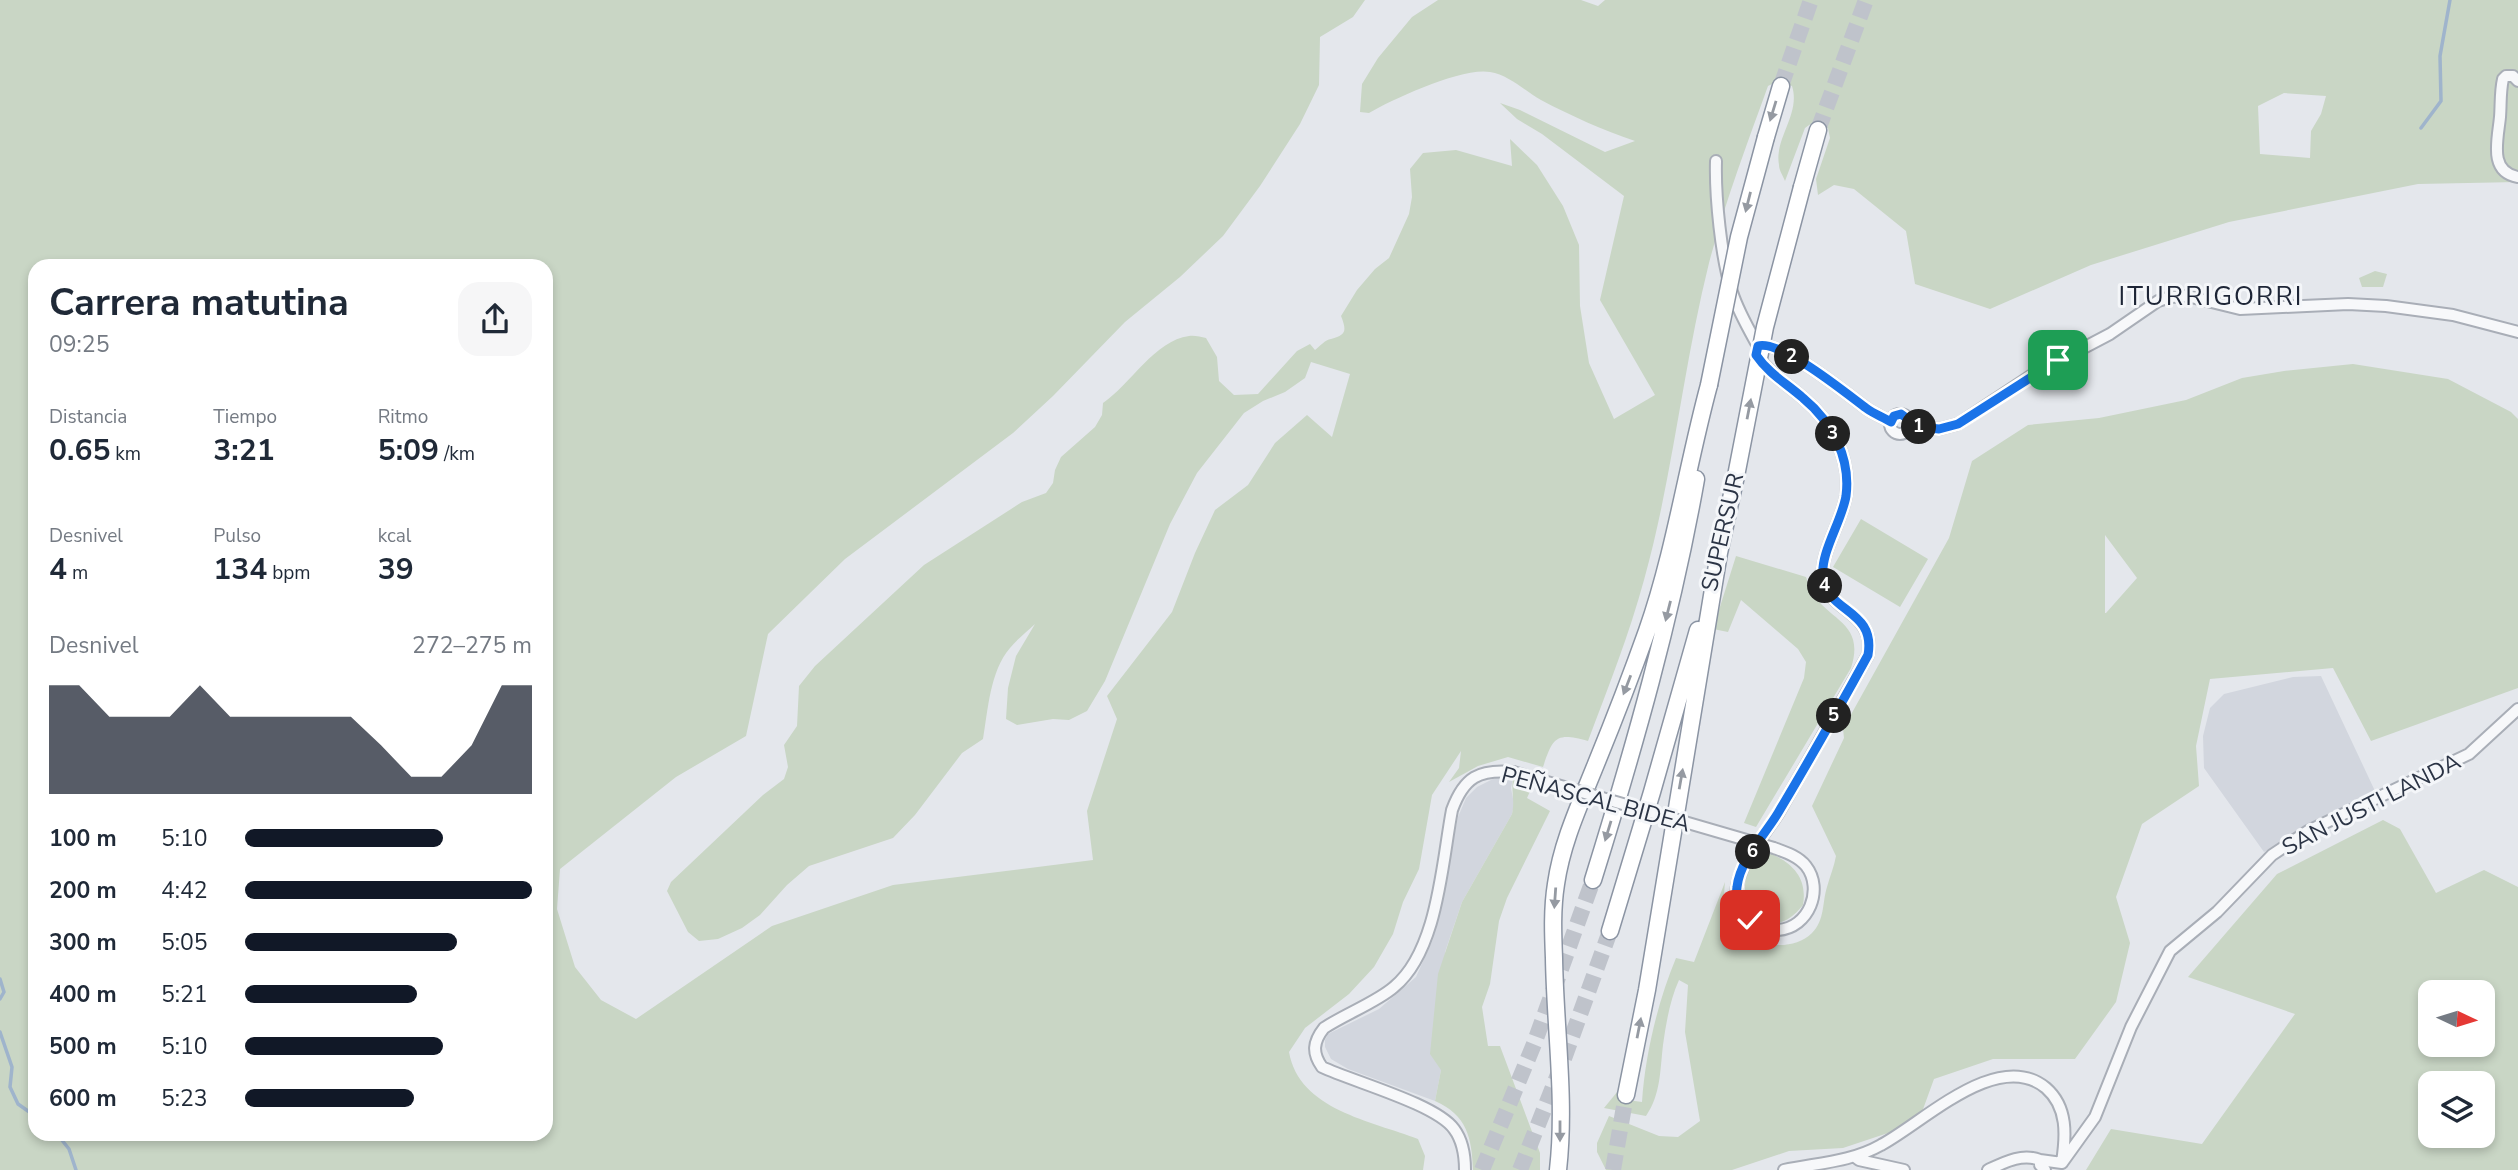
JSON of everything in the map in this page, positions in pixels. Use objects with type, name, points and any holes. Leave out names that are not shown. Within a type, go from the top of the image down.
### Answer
[{"type":"highway","name":"SUPERSUR","points":[[1593,880],[1624,782],[1685,543],[1697,448],[1739,237],[1781,86]]},
{"type":"highway","name":"SUPERSUR","points":[[1610,930],[1719,553],[1765,327],[1818,130]]},
{"type":"highway","points":[[1558,1170],[1560,1116],[1553,939],[1557,876],[1572,823],[1648,629],[1697,448]]},
{"type":"highway","points":[[1626,1095],[1647,990],[1719,553]]},
{"type":"street","points":[[2518,81],[2513,76],[2503,79],[2496,152],[2501,167],[2510,176],[2518,177]]},
{"type":"street","name":"PEÑASCAL BIDEA","points":[[1465,1170],[1465,1153],[1461,1140],[1440,1115],[1322,1067],[1315,1054],[1315,1045],[1324,1028],[1395,987],[1415,961],[1429,929],[1452,810],[1457,797],[1473,777],[1496,770],[1513,772],[1774,848],[1792,855],[1804,864],[1811,874],[1813,901],[1807,914],[1788,929],[1776,930],[1759,926],[1742,913],[1736,889],[1744,865],[1776,816],[1868,655],[1870,639],[1863,624],[1828,593],[1823,577],[1824,563],[1844,508],[1848,477],[1843,453],[1834,435],[1804,398],[1765,368],[1756,355],[1758,346],[1740,314],[1731,290],[1723,243],[1716,161]]},
{"type":"street","points":[[1758,346],[1765,344],[1778,348],[1842,388],[1868,410],[1891,422],[1894,416],[1904,415],[1910,426],[1939,429],[1958,424],[2032,375],[2110,334],[2158,301],[2171,297],[2187,296],[2239,309],[2375,305],[2453,315],[2518,332]]},
{"type":"street","name":"SAN JUSTI LANDA","points":[[2061,1167],[2095,1117],[2131,1027],[2170,951],[2217,912],[2273,855],[2308,831],[2469,754],[2518,709]]},
{"type":"street","points":[[1784,1170],[1855,1157],[1882,1145],[1978,1084],[1999,1076],[2023,1076],[2039,1082],[2052,1093],[2061,1109],[2066,1129],[2061,1167],[2043,1165],[2031,1156],[2014,1159],[1988,1170]]},
{"type":"street","points":[[1855,1157],[1904,1170]]},
{"type":"shaded area","points":[[2321,676],[2375,791],[2264,852],[2204,768],[2203,736],[2210,708],[2224,694],[2293,677]]},
{"type":"shaded area","points":[[1495,778],[1513,778],[1511,788],[1514,804],[1512,814],[1462,902],[1445,952],[1441,1070],[1435,1101],[1348,1069],[1331,1059],[1325,1047],[1325,1040],[1328,1034],[1379,1009],[1416,977],[1433,939],[1458,817],[1466,798],[1477,787]]},
{"type":"green space","points":[[0,0],[1365,0],[1353,17],[1320,37],[1319,85],[1300,124],[1260,186],[1223,236],[1180,277],[1125,322],[1013,433],[845,559],[768,634],[746,736],[676,777],[560,869],[557,909],[575,967],[601,1000],[636,1019],[772,926],[893,885],[1093,860],[1087,811],[1117,719],[1107,696],[1172,612],[1215,510],[1248,485],[1275,443],[1307,415],[1332,437],[1350,374],[1311,362],[1305,378],[1285,392],[1244,413],[1197,473],[1170,524],[1105,681],[1087,711],[1069,720],[1053,719],[1017,725],[1006,719],[1008,688],[1016,656],[1035,624],[1013,645],[998,668],[983,739],[962,753],[915,815],[893,838],[809,866],[787,885],[760,915],[742,928],[718,939],[699,941],[688,932],[667,891],[671,882],[763,795],[784,779],[788,767],[784,745],[797,726],[799,686],[815,666],[924,565],[1022,502],[1046,493],[1053,483],[1061,457],[1095,427],[1102,415],[1103,403],[1154,354],[1177,339],[1191,336],[1206,338],[1217,357],[1219,381],[1234,395],[1258,394],[1297,351],[1310,344],[1315,350],[1342,334],[1344,325],[1341,316],[1357,290],[1375,269],[1389,258],[1409,214],[1412,197],[1410,169],[1423,153],[1456,150],[1512,166],[1510,139],[1537,165],[1563,206],[1579,245],[1580,306],[1589,363],[1614,419],[1655,395],[1600,300],[1624,196],[1542,134],[1517,119],[1500,103],[1520,110],[1605,152],[1635,141],[1564,112],[1510,80],[1490,72],[1463,74],[1446,79],[1369,113],[1360,112],[1362,84],[1378,58],[1412,17],[1438,0],[1581,0],[1598,6],[1605,0],[2518,0],[2518,182],[2418,184],[2229,222],[2091,265],[1990,309],[1915,284],[1906,231],[1854,189],[1834,185],[1818,195],[1816,179],[1830,138],[1828,128],[1812,123],[1805,128],[1785,181],[1778,155],[1791,116],[1794,96],[1792,86],[1778,81],[1768,86],[1729,195],[1709,263],[1663,501],[1644,580],[1588,741],[1569,737],[1557,739],[1543,767],[1508,757],[1478,766],[1449,782],[1459,768],[1461,751],[1432,795],[1419,869],[1403,902],[1393,934],[1374,967],[1349,994],[1305,1028],[1289,1052],[1296,1072],[1307,1088],[1322,1100],[1340,1111],[1418,1139],[1425,1156],[1423,1170],[0,1170]],"holes":[[[2284,93],[2326,96],[2321,114],[2311,131],[2310,158],[2260,154],[2258,106]]]},
{"type":"green space","points":[[2375,271],[2387,274],[2383,287],[2362,287],[2359,278]]},
{"type":"green space","points":[[2353,364],[2448,379],[2511,412],[2518,419],[2518,688],[2371,741],[2333,668],[2210,679],[2196,746],[2199,786],[2142,824],[2116,897],[2130,943],[2116,1002],[2075,1059],[1993,1059],[1934,1079],[1922,1112],[1894,1131],[1843,1148],[1789,1151],[1732,1170],[1606,1170],[1597,1152],[1597,1143],[1609,1116],[1659,1136],[1678,1137],[1700,1121],[1685,1032],[1688,985],[1679,980],[1669,1012],[1659,1082],[1651,1108],[1646,1116],[1604,1108],[1622,1086],[1620,1099],[1642,1102],[1649,1047],[1669,975],[1676,958],[1694,962],[1725,882],[1728,915],[1734,925],[1754,940],[1766,944],[1791,944],[1812,933],[1819,923],[1836,856],[1812,806],[1844,738],[1843,729],[1949,538],[1972,461],[2028,425],[2099,418],[2186,400],[2242,378]],"holes":[[[2105,535],[2137,578],[2105,613]]]},
{"type":"green space","points":[[1861,519],[1928,559],[1900,607],[1833,567]]},
{"type":"green space","points":[[1736,556],[1806,577],[1812,593],[1844,625],[1854,642],[1851,668],[1756,827],[1744,823],[1804,678],[1806,662],[1798,649],[1741,600],[1728,632],[1713,629]]},
{"type":"green space","points":[[1513,778],[1532,787],[1527,798],[1550,811],[1507,898],[1499,921],[1490,984],[1482,1007],[1488,1046],[1500,1046],[1540,1153],[1540,1170],[1473,1170],[1466,1129],[1454,1113],[1435,1101],[1441,1070],[1430,1054],[1438,974],[1462,902],[1512,814]]},
{"type":"green space","points":[[2383,820],[2400,829],[2436,893],[2484,870],[2518,887],[2518,1170],[2086,1170],[2111,1129],[2202,1144],[2295,1014],[2188,977],[2277,874]]},
{"type":"green space","points":[[1765,851],[1789,865],[1803,886],[1803,905],[1789,918],[1776,923],[1764,922],[1755,915],[1748,904],[1745,891],[1746,877],[1753,863]]},
{"type":"waterway","points":[[2421,128],[2441,101],[2440,56],[2450,0]]},
{"type":"waterway","points":[[0,979],[4,992],[0,999]]},
{"type":"waterway","points":[[0,1032],[12,1067],[10,1087],[18,1104],[28,1111]]},
{"type":"waterway","points":[[63,1141],[69,1149],[76,1170]]},
{"type":"tunnel","points":[[1781,86],[1811,0]]},
{"type":"tunnel","points":[[1818,130],[1866,0]]},
{"type":"tunnel","points":[[1482,1170],[1534,1044],[1593,880]]},
{"type":"tunnel","points":[[1520,1170],[1610,931]]},
{"type":"tunnel","points":[[1613,1170],[1626,1095]]},
{"type":"district","name":"ITURRIGORRI","points":[[2211,296]]},
{"type":"route","points":[[1750,920],[1742,913],[1736,889],[1744,865],[1808,763],[1868,655],[1870,639],[1863,624],[1828,593],[1823,577],[1824,563],[1844,508],[1848,477],[1843,453],[1834,435],[1804,398],[1765,368],[1756,355],[1758,346],[1765,344],[1778,348],[1842,388],[1868,410],[1891,422],[1894,416],[1901,414],[1909,420],[1910,426],[1939,429],[1958,424],[2058,360]]}]
